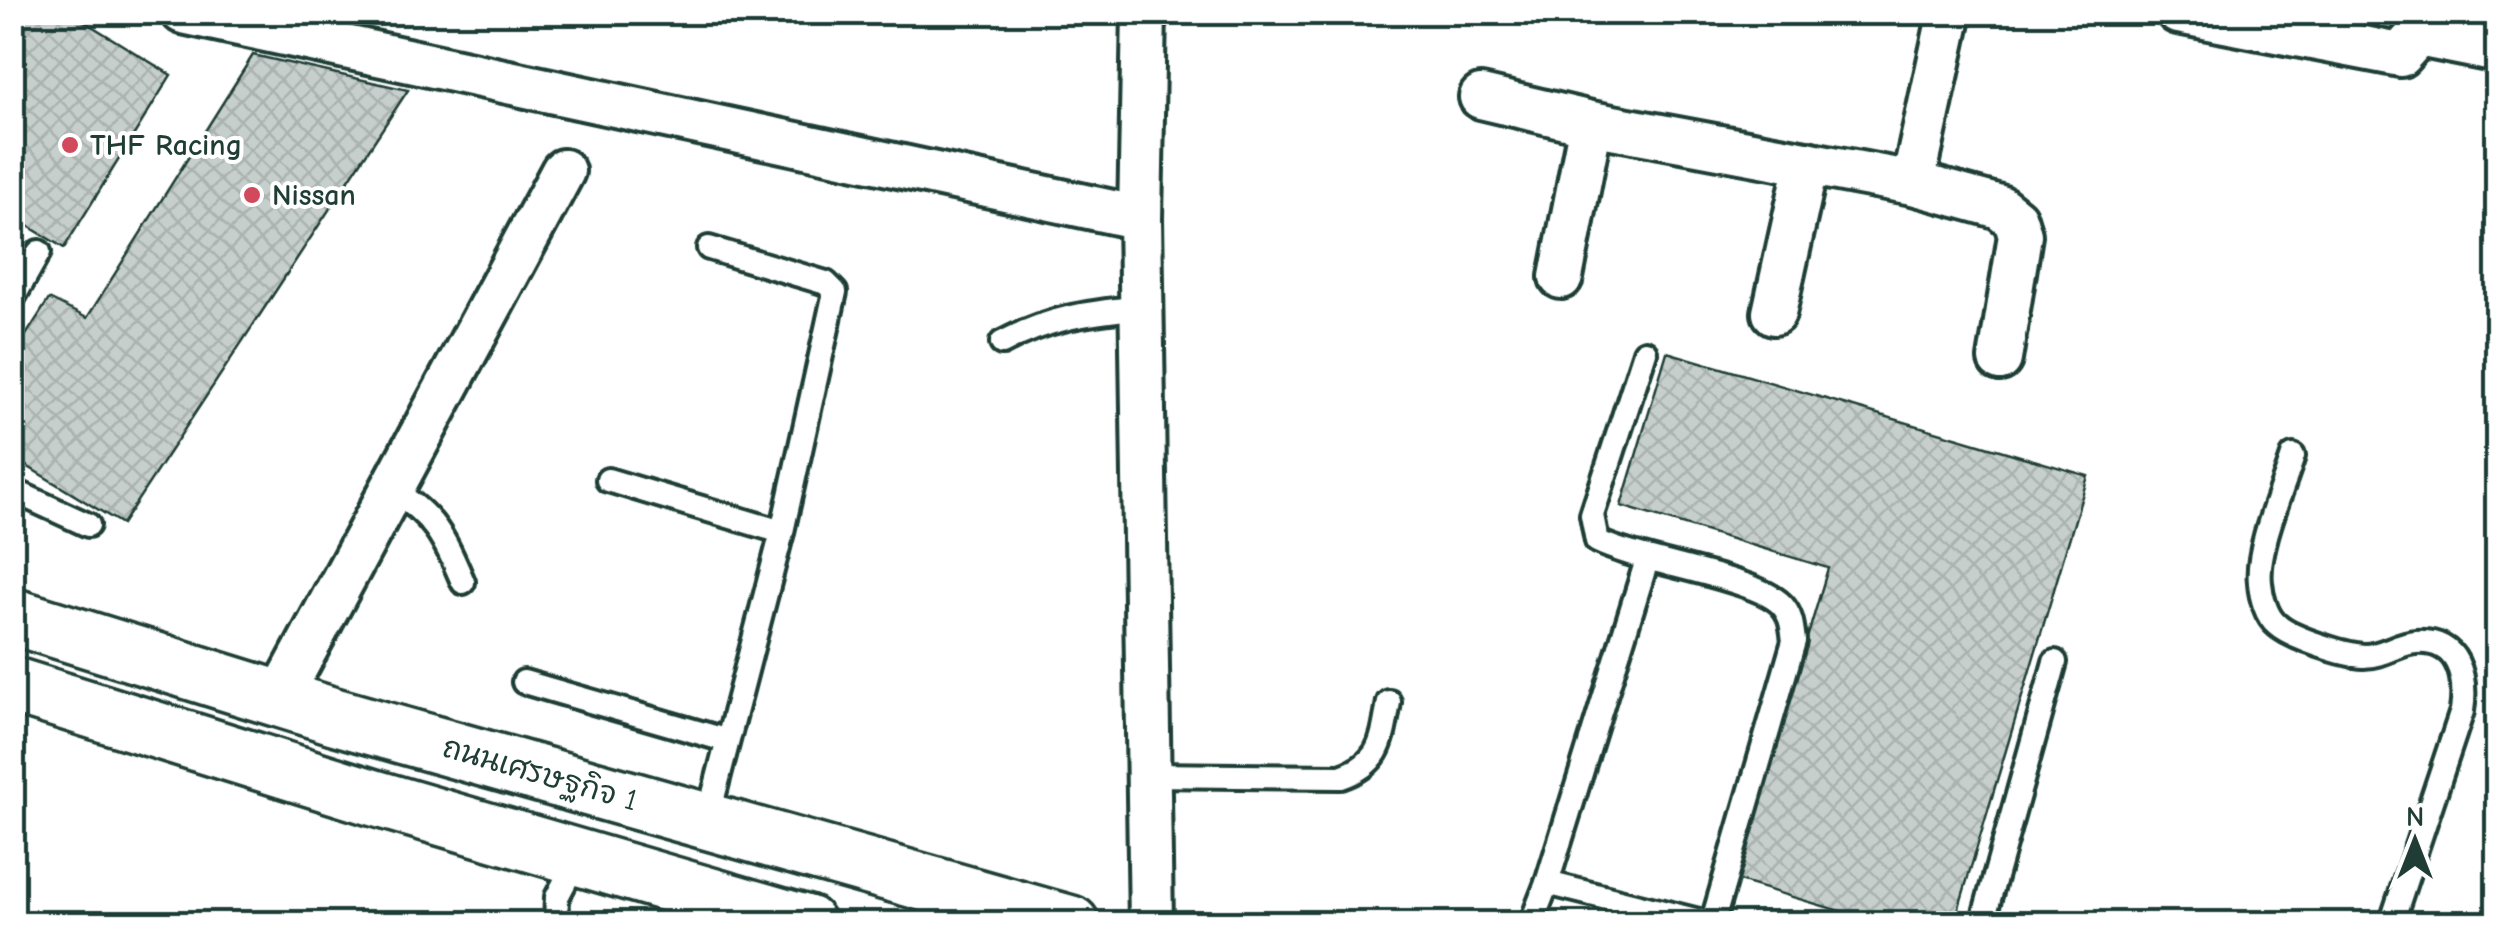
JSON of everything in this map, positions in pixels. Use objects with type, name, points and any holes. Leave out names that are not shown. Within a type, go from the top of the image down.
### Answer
[{"type":"main road","name":"ถนนเศรษฐกิจ 1","points":[[12,616],[334,716],[1070,924]]},
{"type":"main road","points":[[12,686],[578,857],[719,912],[807,924]]},
{"type":"main road","points":[[317,781],[334,716]]},
{"type":"street","points":[[183,12],[1140,218]]},
{"type":"street","points":[[1144,12],[1140,218],[1151,924]]},
{"type":"street","points":[[1913,184],[1950,12]]},
{"type":"street","points":[[2178,12],[2400,55],[2420,24],[2498,51]]},
{"type":"street","points":[[1481,97],[1592,123],[1913,184],[2000,207],[2015,219],[2020,236],[2000,359]]},
{"type":"street","points":[[1561,276],[1592,123]]},
{"type":"street","points":[[1774,314],[1807,164]]},
{"type":"street","points":[[279,699],[564,171]]},
{"type":"lane","points":[[707,821],[782,532],[836,292],[826,283],[710,248]]},
{"type":"lane","points":[[12,300],[39,252]]},
{"type":"lane","points":[[1002,342],[1066,316],[1141,308]]},
{"type":"lane","points":[[1547,883],[1712,924],[1794,641],[1791,616],[1780,602],[1759,589],[1621,553],[1597,541],[1592,516],[1645,352]]},
{"type":"lane","points":[[2293,456],[2263,554],[2259,581],[2265,608],[2277,626],[2317,644],[2361,656],[2380,654],[2414,641],[2442,645],[2460,663],[2465,687],[2462,711],[2391,924]]},
{"type":"lane","points":[[608,480],[782,532]]},
{"type":"lane","points":[[12,490],[88,524]]},
{"type":"lane","points":[[392,490],[417,505],[441,532],[464,582]]},
{"type":"lane","points":[[1532,924],[1647,560]]},
{"type":"lane","points":[[1982,924],[2054,662]]},
{"type":"lane","points":[[524,682],[726,740]]},
{"type":"lane","points":[[1150,775],[1341,777],[1374,758],[1383,737],[1389,702]]},
{"type":"lane","points":[[556,924],[557,897],[578,857]]},
{"type":"building","name":"THF Racing","points":[[12,12],[69,12],[171,75],[64,248],[12,216]]},
{"type":"building","name":"Nissan","points":[[253,55],[408,90],[122,524],[12,457],[12,357],[49,299],[87,318]]},
{"type":"building","points":[[1667,352],[2088,476],[1954,924],[1884,924],[1735,880],[1828,568],[1621,506]]},
{"type":"place","name":"THF Racing","points":[[70,145]]},
{"type":"place","name":"Nissan","points":[[252,195]]}]
